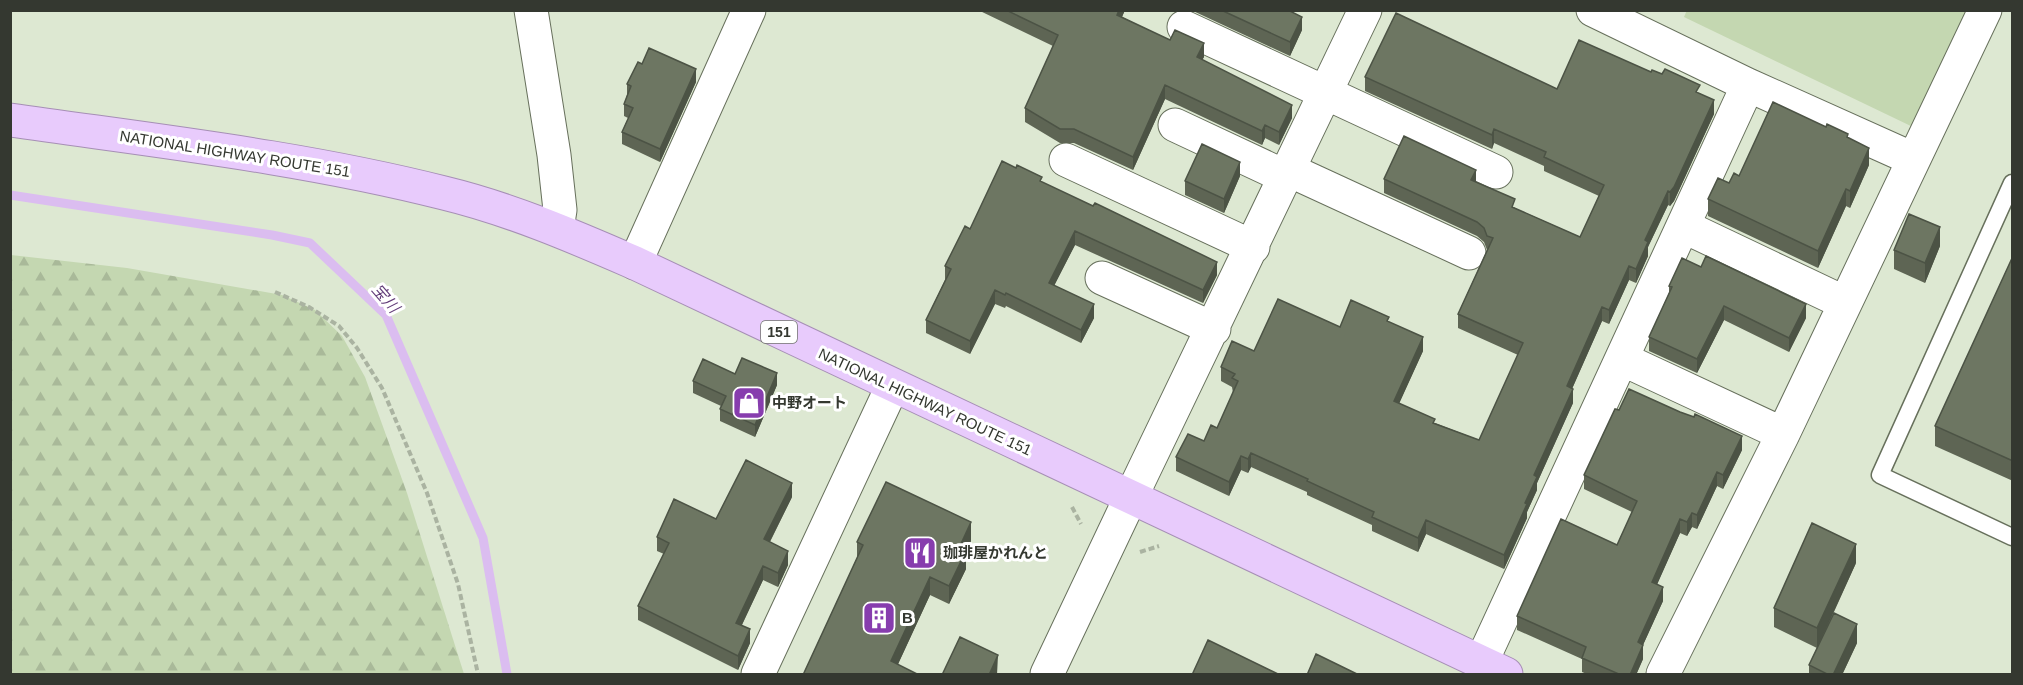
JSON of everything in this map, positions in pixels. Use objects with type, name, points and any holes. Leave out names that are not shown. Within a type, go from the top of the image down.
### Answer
[{"type":"highway","name":"NATIONAL HIGHWAY ROUTE 151","points":[[10,120],[309,163],[446,193],[557,230],[635,263],[892,387],[1493,669]]},
{"type":"street","points":[[531,10],[561,210],[557,230]]},
{"type":"street","points":[[635,263],[749,10]]},
{"type":"street","points":[[1047,675],[1365,10]]},
{"type":"street","points":[[1593,10],[1748,85],[1913,159]]},
{"type":"street","points":[[1663,675],[1783,434],[1985,10]]},
{"type":"street","points":[[1184,27],[1496,172]]},
{"type":"street","points":[[1493,669],[1622,359],[1748,85]]},
{"type":"street","points":[[1175,125],[1469,253]]},
{"type":"street","points":[[1066,160],[1253,247]]},
{"type":"street","points":[[1683,226],[1845,303]]},
{"type":"street","points":[[1102,278],[1214,329]]},
{"type":"street","points":[[1622,359],[1783,434]]},
{"type":"street","points":[[758,675],[892,387]]},
{"type":"lane","points":[[2013,183],[2005,219],[1880,476],[2013,537]]},
{"type":"path","points":[[275,292],[309,307],[339,326],[357,348],[382,388],[427,493],[451,564],[478,675]]},
{"type":"green space","points":[[1687,10],[1971,11],[1915,128],[1684,17]]},
{"type":"green space","points":[[11,255],[127,268],[282,295],[315,310],[342,336],[365,377],[407,493],[464,674],[11,674]]},
{"type":"building","points":[[1006,10],[1119,10],[1117,15],[1170,40],[1175,30],[1204,43],[1197,57],[1292,105],[1279,132],[1265,125],[1262,131],[1165,85],[1133,157],[1074,129],[1060,129],[1025,108],[1058,35]]},
{"type":"building","points":[[1221,10],[1288,10],[1302,17],[1290,42]]},
{"type":"building","points":[[1396,13],[1557,89],[1579,40],[1651,72],[1652,70],[1662,74],[1665,69],[1700,85],[1696,92],[1714,100],[1674,187],[1670,192],[1668,191],[1645,240],[1648,242],[1636,269],[1629,266],[1609,310],[1602,307],[1567,386],[1573,389],[1534,475],[1537,477],[1525,503],[1527,504],[1504,555],[1426,520],[1418,538],[1372,517],[1374,512],[1251,453],[1248,459],[1241,456],[1229,482],[1176,457],[1188,434],[1204,441],[1211,425],[1217,428],[1238,381],[1232,378],[1235,374],[1221,367],[1232,341],[1254,351],[1278,299],[1340,327],[1351,300],[1389,317],[1387,321],[1423,337],[1394,401],[1435,419],[1433,423],[1479,440],[1523,343],[1458,314],[1493,238],[1487,236],[1484,228],[1477,222],[1384,179],[1404,136],[1476,170],[1471,180],[1515,199],[1512,207],[1580,237],[1604,185],[1544,157],[1546,152],[1494,129],[1492,135],[1365,77]]},
{"type":"building","points":[[649,48],[696,69],[660,149],[622,132],[633,108],[624,104],[631,86],[627,84],[638,62],[642,64]]},
{"type":"building","points":[[1773,102],[1826,127],[1827,124],[1848,134],[1847,137],[1869,148],[1850,191],[1846,189],[1818,251],[1708,199],[1718,178],[1729,183],[1734,173],[1739,176]]},
{"type":"building","points":[[1202,144],[1240,162],[1224,199],[1185,181]]},
{"type":"building","points":[[1002,161],[1016,168],[1017,165],[1042,177],[1040,181],[1093,206],[1095,203],[1217,262],[1203,290],[1075,231],[1049,283],[1094,304],[1081,330],[1006,293],[1005,295],[995,290],[970,341],[926,320],[951,269],[945,266],[965,226],[970,229]]},
{"type":"building","points":[[1909,214],[1940,227],[1925,263],[1894,250]]},
{"type":"building","points":[[1706,256],[1806,304],[1789,338],[1724,306],[1697,359],[1649,337],[1672,287],[1669,286],[1682,258],[1701,267]]},
{"type":"building","points":[[2013,256],[2013,461],[1935,426]]},
{"type":"building","points":[[742,358],[777,373],[755,425],[720,409],[726,396],[693,381],[703,359],[735,374]]},
{"type":"building","points":[[1629,389],[1680,412],[1694,417],[1695,414],[1742,436],[1723,475],[1717,472],[1697,515],[1692,513],[1687,522],[1680,519],[1652,582],[1663,587],[1638,642],[1643,645],[1630,675],[1621,675],[1582,658],[1586,647],[1517,616],[1561,519],[1617,545],[1637,501],[1584,475],[1615,409],[1619,410]]},
{"type":"building","points":[[746,460],[792,483],[764,539],[788,551],[778,573],[763,566],[736,623],[750,629],[738,656],[638,606],[669,543],[657,537],[674,499],[716,519]]},
{"type":"building","points":[[886,482],[971,522],[959,548],[966,551],[949,586],[930,577],[891,661],[919,675],[803,675],[863,545],[857,542]]},
{"type":"building","points":[[1812,523],[1856,544],[1817,628],[1774,608]]},
{"type":"building","points":[[1834,613],[1857,624],[1833,675],[1829,675],[1809,665]]},
{"type":"building","points":[[960,637],[998,655],[989,675],[942,675]]},
{"type":"building","points":[[1208,640],[1280,675],[1192,675]]},
{"type":"building","points":[[1316,654],[1359,675],[1307,675]]},
{"type":"waterway","name":"宝川","points":[[10,195],[272,235],[310,243],[386,315],[483,538],[507,674]]},
{"type":"place","name":"中野オート","points":[[749,403]]},
{"type":"place","name":"珈琲屋かれんと","points":[[920,553]]},
{"type":"place","name":"B","points":[[879,618]]}]
